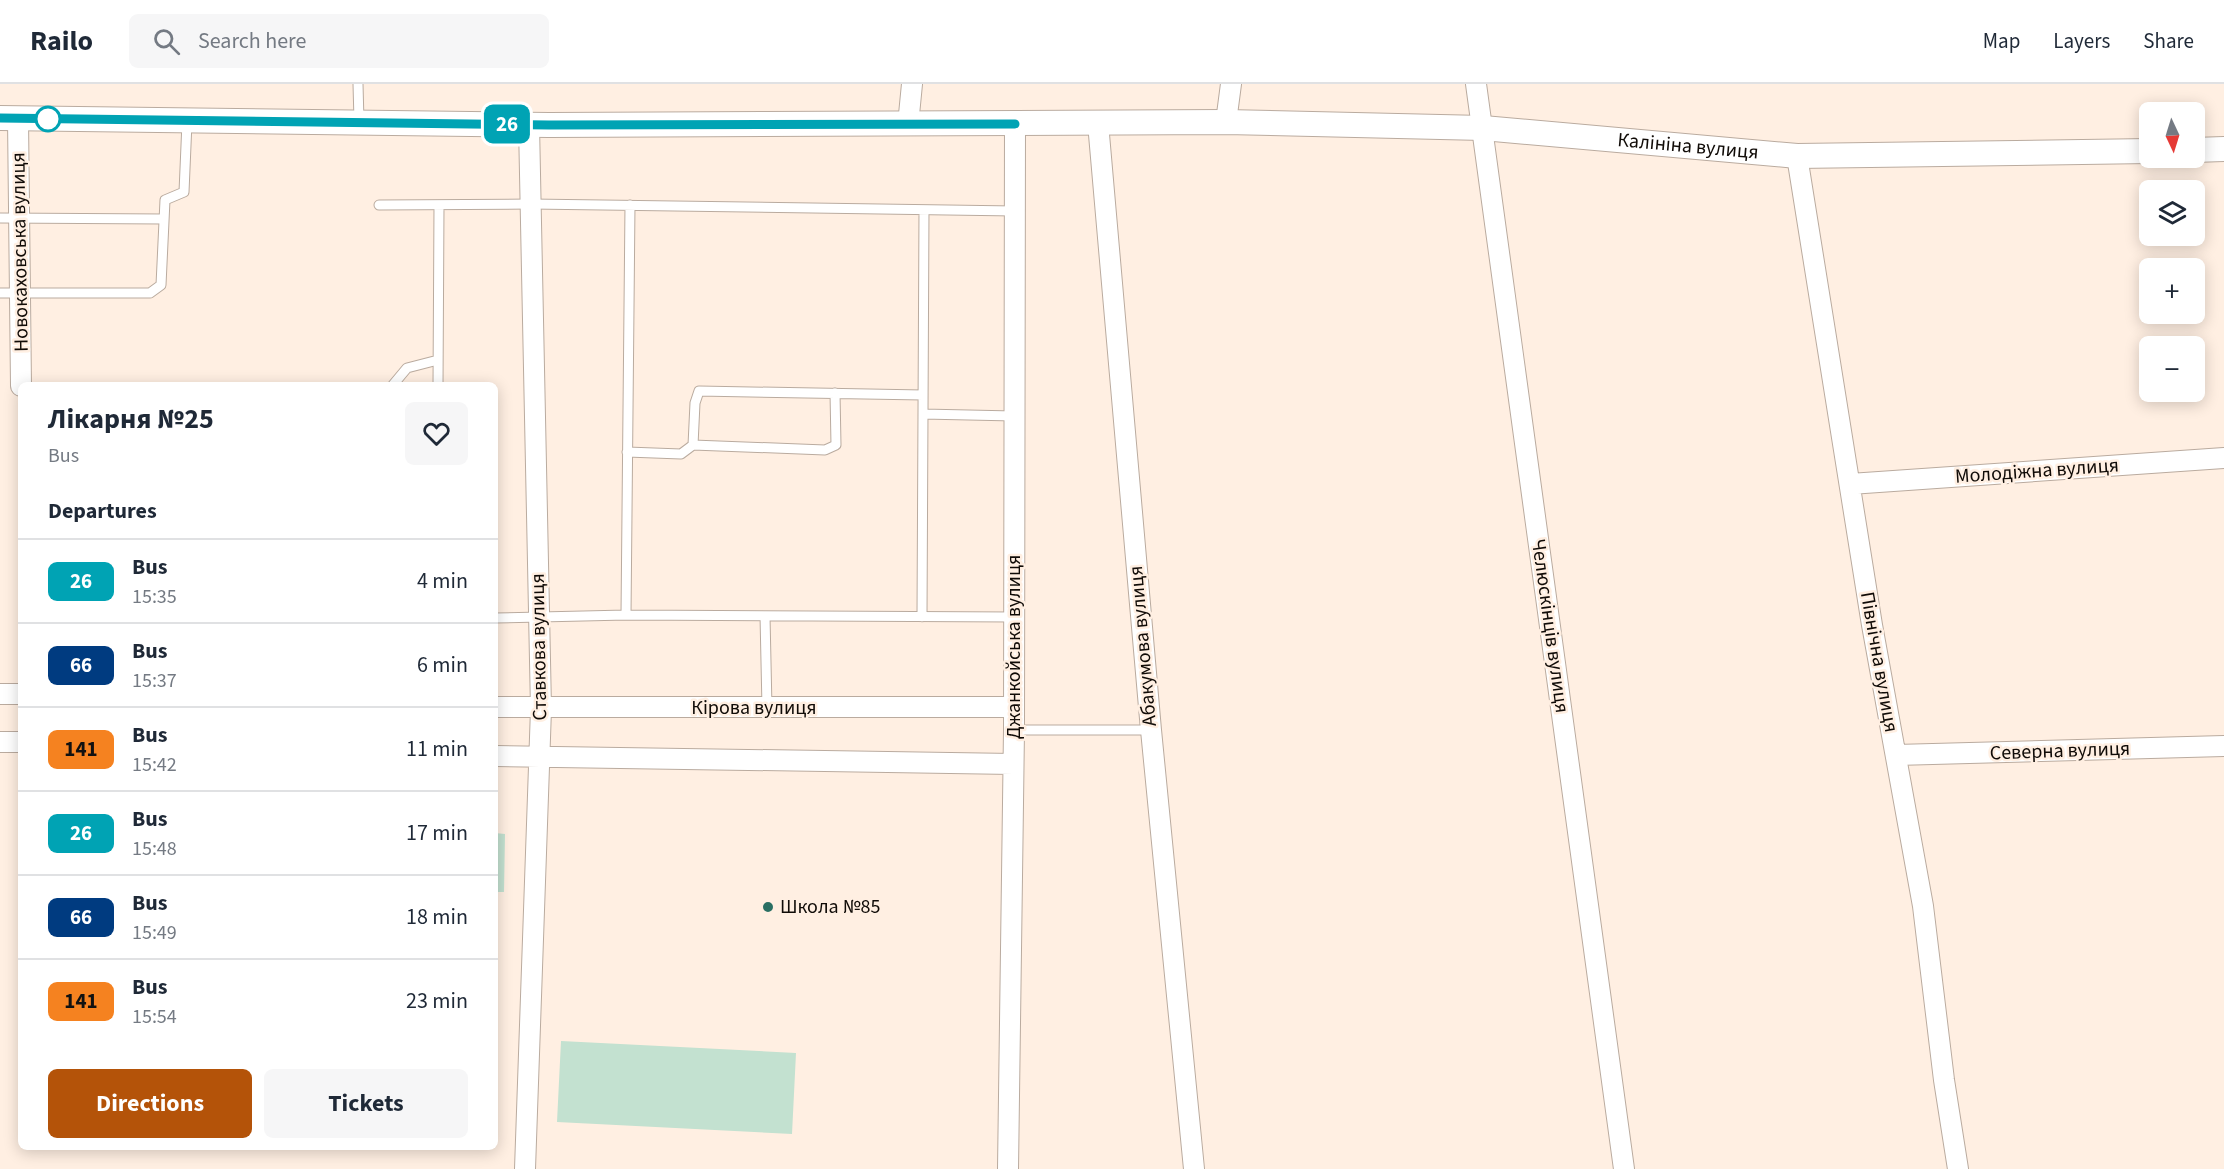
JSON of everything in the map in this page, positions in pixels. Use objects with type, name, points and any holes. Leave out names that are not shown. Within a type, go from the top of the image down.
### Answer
[{"type":"street","points":[[908,125],[912,84]]},
{"type":"street","points":[[1226,122],[1231,84]]},
{"type":"street","name":"Челюскінців вулиця","points":[[1476,84],[1624,1169]]},
{"type":"street","name":"Калініна вулиця","points":[[9,119],[529,125],[1226,122],[1483,128],[1797,156],[2139,151]]},
{"type":"street","name":"Новокаховська вулиця","points":[[9,119],[10,218],[20,293],[21,382]]},
{"type":"street","name":"Абакумова вулиця","points":[[1098,123],[1150,730],[1194,1169]]},
{"type":"street","name":"Джанкойська вулиця","points":[[1008,1169],[1014,730],[1015,124]]},
{"type":"street","name":"Ставкова вулиця","points":[[525,1169],[542,709],[529,125]]},
{"type":"street","points":[[2205,150],[2224,150]]},
{"type":"street","name":"Північна вулиця","points":[[1797,156],[1850,484],[1923,906],[1944,1080],[1959,1169]]},
{"type":"street","name":"Молодіжна вулиця","points":[[1850,484],[2224,458]]},
{"type":"street","points":[[0,694],[18,694]]},
{"type":"street","name":"Кірова вулиця","points":[[498,707],[542,709],[1014,707]]},
{"type":"street","points":[[0,742],[18,742]]},
{"type":"street","name":"Северна вулиця","points":[[1896,755],[2224,746]]},
{"type":"street","points":[[498,756],[1013,765]]},
{"type":"lane","points":[[358,84],[359,122]]},
{"type":"lane","points":[[0,293],[150,293],[161,285],[165,200],[184,192],[188,121]]},
{"type":"lane","points":[[379,205],[531,204],[1015,211]]},
{"type":"lane","points":[[626,615],[630,205]]},
{"type":"lane","points":[[438,382],[439,206]]},
{"type":"lane","points":[[922,617],[924,210]]},
{"type":"lane","points":[[10,218],[164,219]]},
{"type":"lane","points":[[395,382],[407,368],[438,360]]},
{"type":"lane","points":[[693,445],[695,403],[699,391],[923,395]]},
{"type":"lane","points":[[627,452],[681,454],[693,445],[825,450],[836,445],[835,393]]},
{"type":"lane","points":[[923,414],[1014,416]]},
{"type":"lane","points":[[498,618],[626,615],[1014,617]]},
{"type":"lane","points":[[765,616],[767,708]]},
{"type":"lane","points":[[1014,730],[1150,730]]},
{"type":"green space","points":[[498,833],[505,834],[504,892],[498,892]]},
{"type":"green space","points":[[561,1041],[796,1053],[792,1134],[557,1122]]},
{"type":"bus line","name":"26","points":[[0,118],[549,125],[1015,124]]},
{"type":"place","name":"Школа №85","points":[[768,907]]}]
